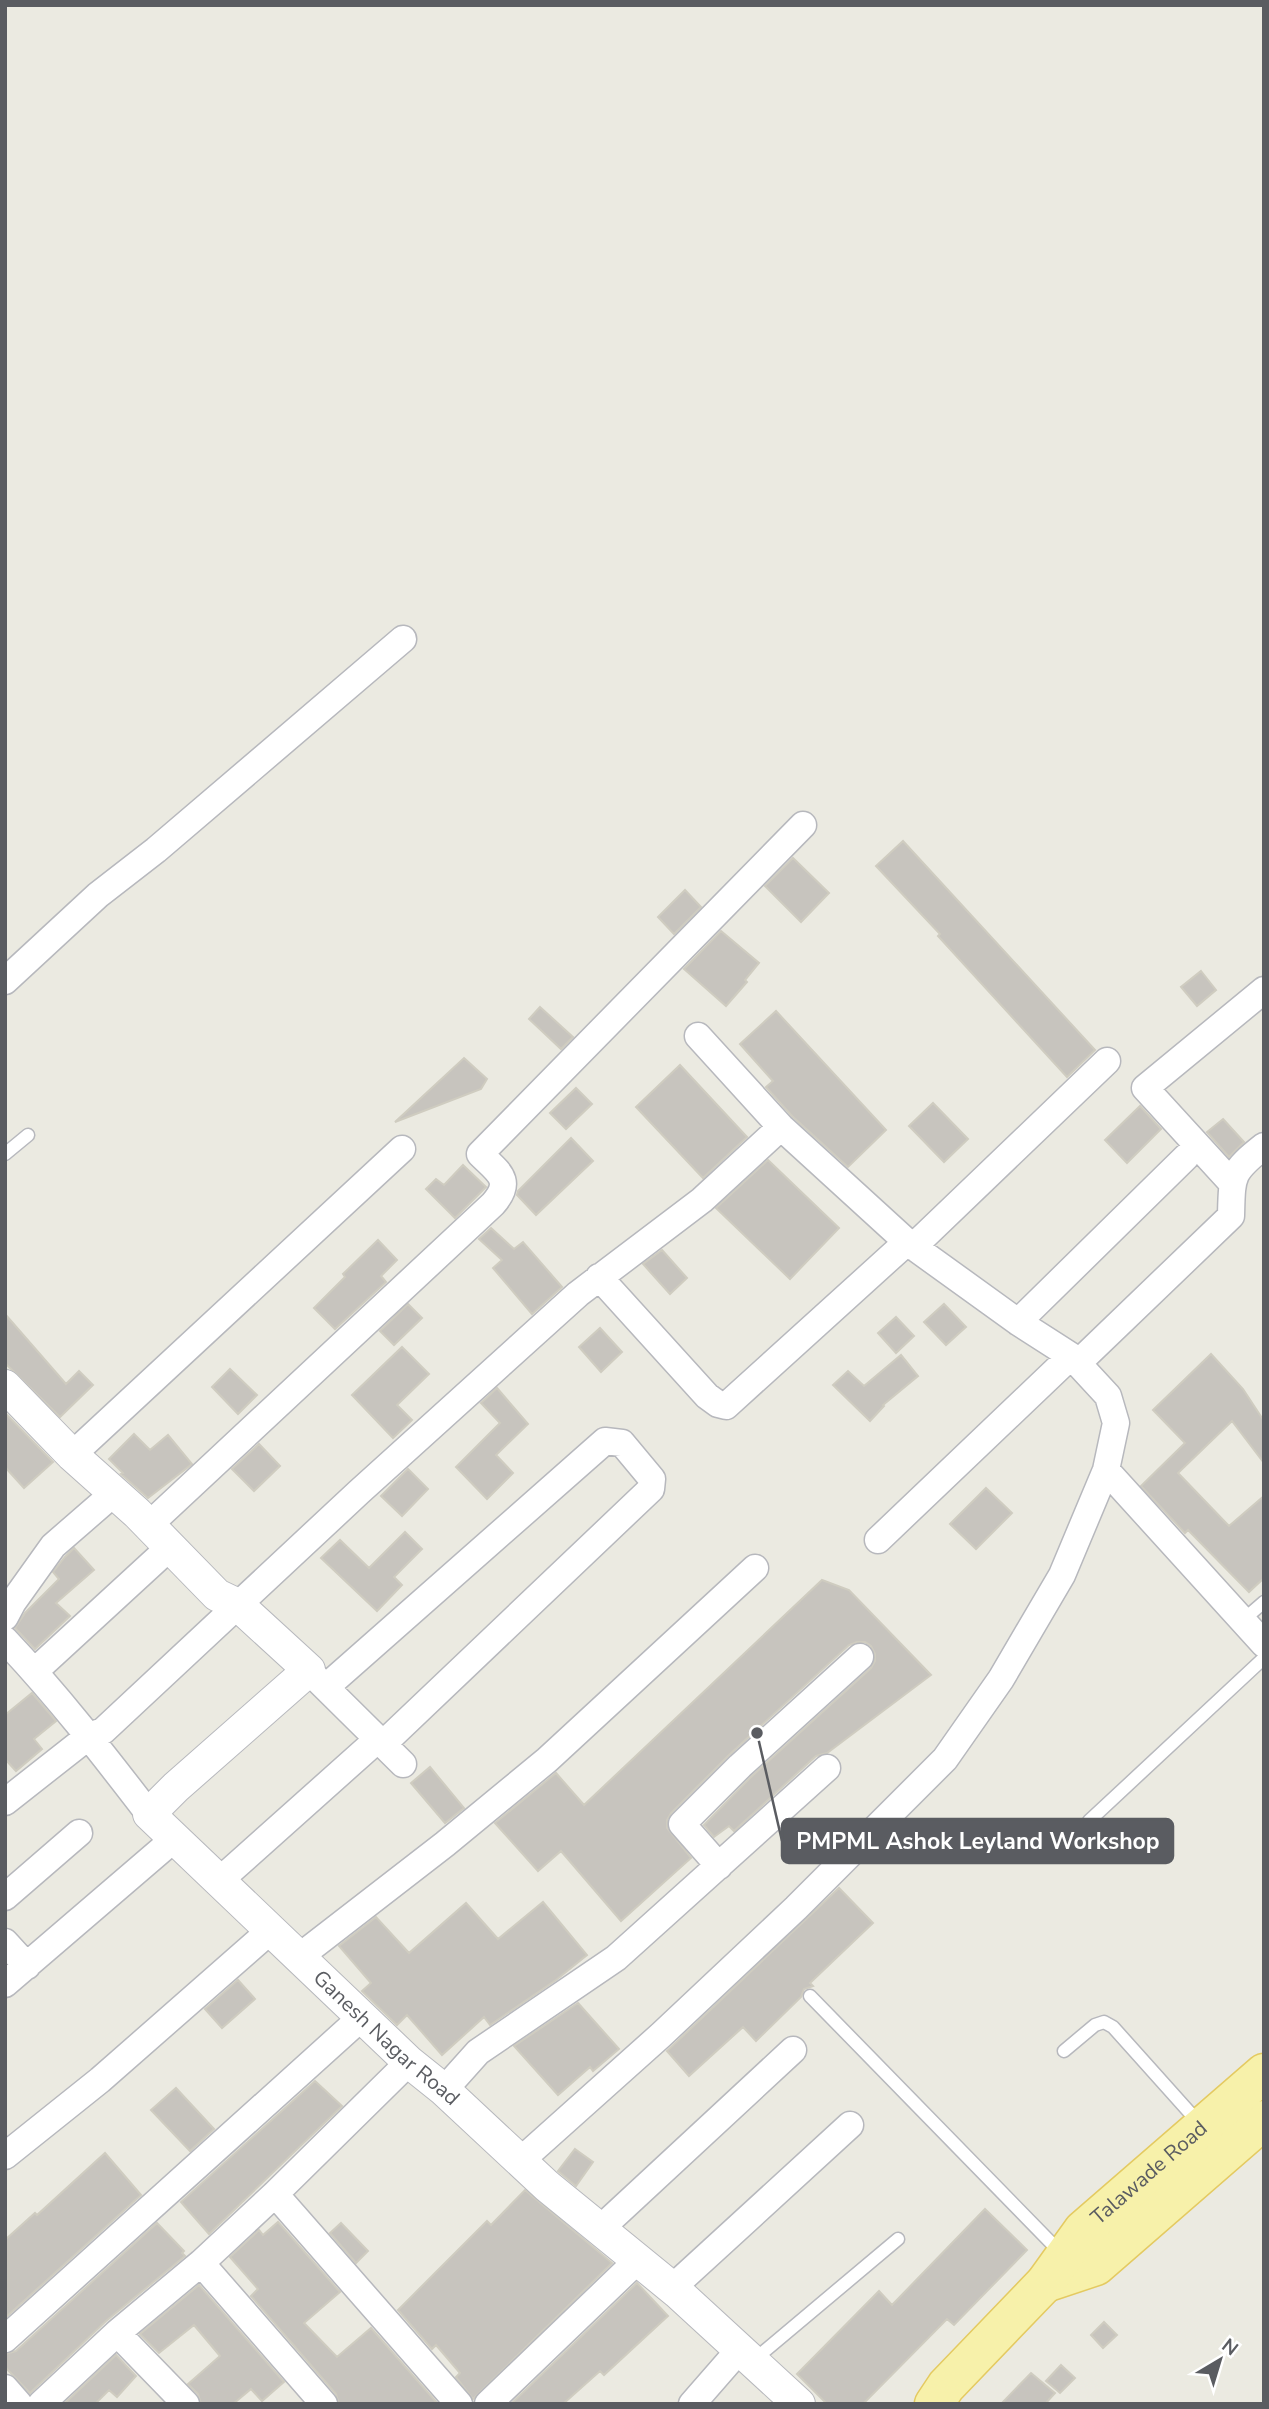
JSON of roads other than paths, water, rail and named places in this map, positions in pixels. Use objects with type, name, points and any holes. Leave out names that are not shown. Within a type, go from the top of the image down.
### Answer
[{"type":"main road","name":"Talawade Road","points":[[934,2404],[946,2386],[1054,2269],[1083,2230],[1264,2073]]},
{"type":"main road","name":"Talawade Road","points":[[1054,2269],[1096,2266],[1264,2120]]},
{"type":"street","points":[[5,981],[98,895],[156,850],[403,639]]},
{"type":"street","points":[[35,1671],[159,1536],[493,1204],[502,1194],[504,1185],[501,1175],[480,1154],[803,825]]},
{"type":"street","points":[[1231,1182],[1145,1088],[1264,990]]},
{"type":"street","points":[[519,2162],[661,2035],[796,1908],[945,1759],[1001,1679],[1062,1575],[1106,1470],[1116,1423],[1108,1396],[1075,1359],[910,1245],[781,1127],[698,1036]]},
{"type":"street","points":[[599,1278],[707,1396],[718,1405],[726,1406],[910,1245],[1107,1061]]},
{"type":"street","points":[[5,1802],[89,1736],[103,1731],[379,1473],[561,1309],[702,1200],[781,1127]]},
{"type":"street","points":[[878,1540],[1231,1216],[1231,1182],[1239,1165],[1264,1146]]},
{"type":"street","points":[[72,1455],[402,1149]]},
{"type":"street","points":[[1018,1322],[1186,1157]]},
{"type":"street","points":[[7,1392],[159,1536],[217,1595],[238,1605],[403,1764]]},
{"type":"street","points":[[149,1814],[176,1787],[317,1679],[605,1441],[622,1443],[652,1479],[651,1489],[380,1742],[219,1881]]},
{"type":"street","points":[[1106,1470],[1264,1644]]},
{"type":"street","points":[[5,1617],[53,1546],[114,1493]]},
{"type":"street","points":[[299,1957],[445,1844],[547,1760],[755,1568]]},
{"type":"street","name":"Ganesh Nagar Road","points":[[5,1640],[35,1671],[89,1736],[149,1814],[174,1839],[409,2062],[444,2090],[519,2162],[672,2288],[799,2404]]},
{"type":"street","points":[[719,1866],[682,1824],[740,1766],[860,1657]]},
{"type":"street","points":[[444,2090],[478,2052],[615,1958],[827,1768]]},
{"type":"street","points":[[5,1897],[79,1833]]},
{"type":"street","points":[[5,1984],[174,1839]]},
{"type":"street","points":[[5,2156],[100,2080],[271,1930]]},
{"type":"street","points":[[5,1942],[27,1966]]},
{"type":"street","points":[[5,2339],[362,2017]]},
{"type":"street","points":[[600,2229],[793,2050]]},
{"type":"street","points":[[5,2388],[37,2403],[201,2263],[409,2062]]},
{"type":"street","points":[[672,2288],[850,2125]]},
{"type":"street","points":[[275,2194],[459,2404]]},
{"type":"street","points":[[488,2404],[638,2260]]},
{"type":"street","points":[[201,2263],[324,2404]]},
{"type":"street","points":[[117,2333],[186,2404]]},
{"type":"street","points":[[692,2404],[746,2355]]},
{"type":"lane","points":[[5,1154],[28,1135]]},
{"type":"lane","points":[[1242,1621],[1264,1602]]},
{"type":"lane","points":[[1089,1821],[1264,1658]]},
{"type":"lane","points":[[810,1996],[1054,2269]]},
{"type":"lane","points":[[1064,2051],[1095,2025],[1104,2022],[1113,2027],[1203,2128]]},
{"type":"lane","points":[[746,2355],[898,2239]]},
{"type":"place","name":"PMPML Ashok Leyland Workshop","points":[[757,1733]]}]
